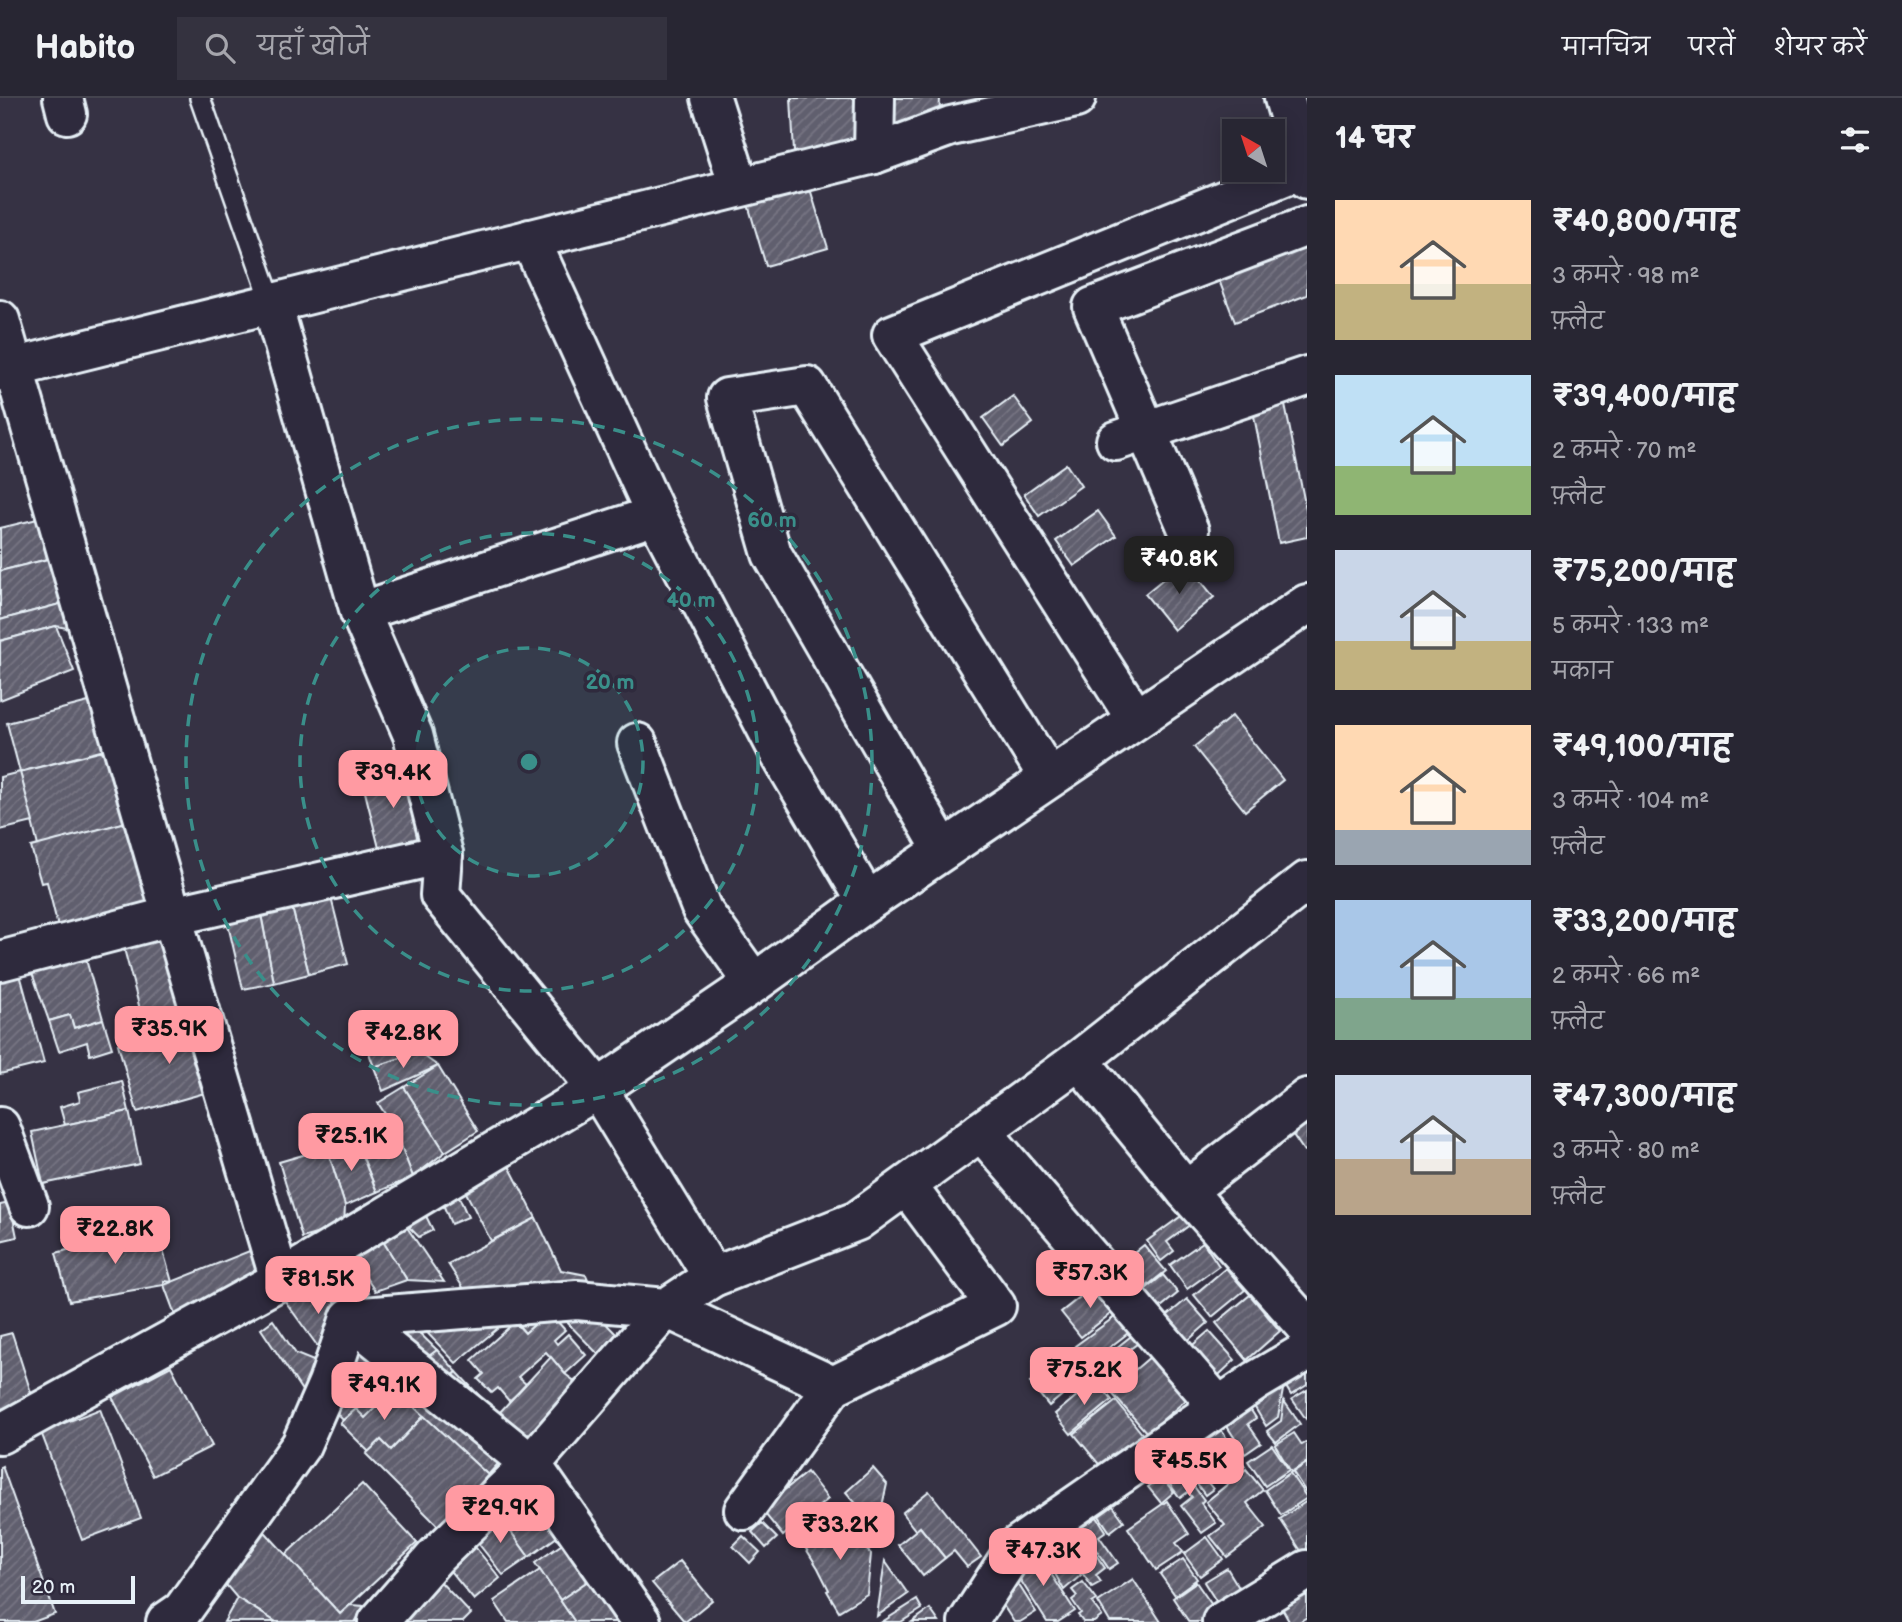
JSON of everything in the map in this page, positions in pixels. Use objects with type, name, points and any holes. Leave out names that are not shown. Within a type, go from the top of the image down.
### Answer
[{"type":"street","points":[[710,98],[739,186]]},
{"type":"street","points":[[874,154],[875,98]]},
{"type":"street","points":[[7,370],[874,154],[955,112],[1076,98]]},
{"type":"street","points":[[1136,719],[892,335],[1306,174],[1284,98]]},
{"type":"street","points":[[1189,531],[1131,437],[1093,307],[1307,226]]},
{"type":"street","points":[[530,239],[656,516],[780,754],[867,902]]},
{"type":"street","points":[[272,303],[360,612],[413,734],[443,854],[440,895],[598,1089],[713,1276]]},
{"type":"street","points":[[0,320],[7,370],[280,1280]]},
{"type":"street","points":[[1131,437],[1307,376]]},
{"type":"street","points":[[943,850],[772,554],[727,398],[807,386],[1049,778]]},
{"type":"street","points":[[360,612],[656,516]]},
{"type":"street","points":[[0,1434],[280,1280],[598,1089],[943,850],[1307,604]]},
{"type":"street","points":[[637,743],[702,910],[754,983]]},
{"type":"street","points":[[0,961],[172,916],[443,854]]},
{"type":"street","points":[[378,1622],[436,1556],[531,1464],[666,1308],[713,1276],[857,1221],[1079,1060],[1307,881]]},
{"type":"street","points":[[1079,1060],[1186,1191],[1307,1327]]},
{"type":"street","points":[[1186,1191],[1307,1098]]},
{"type":"street","points":[[0,1128],[29,1206]]},
{"type":"street","points":[[981,1131],[1219,1406]]},
{"type":"street","points":[[744,1510],[833,1386],[996,1306],[907,1186]]},
{"type":"street","points":[[350,1318],[577,1300],[666,1308],[833,1386]]},
{"type":"street","points":[[350,1318],[531,1464],[642,1622]]},
{"type":"street","points":[[166,1622],[182,1611],[301,1445],[328,1383],[350,1318]]},
{"type":"street","points":[[968,1622],[1017,1546],[1219,1406],[1307,1351]]},
{"type":"street","points":[[1222,1622],[1307,1570]]},
{"type":"lane","points":[[200,98],[272,303]]},
{"type":"building","points":[[791,98],[860,98],[864,147],[794,152]]},
{"type":"building","points":[[886,98],[940,98],[939,125],[885,124]]},
{"type":"building","points":[[808,182],[828,248],[766,266],[747,201]]},
{"type":"building","points":[[1307,233],[1307,295],[1235,322],[1214,267]]},
{"type":"building","points":[[1013,396],[1033,423],[1003,446],[983,418]]},
{"type":"building","points":[[1285,405],[1307,514],[1307,537],[1279,543],[1253,411]]},
{"type":"building","points":[[1066,464],[1081,486],[1039,516],[1024,494]]},
{"type":"building","points":[[1098,511],[1116,536],[1074,566],[1056,541]]},
{"type":"building","points":[[50,516],[60,556],[0,571],[0,528]]},
{"type":"building","points":[[60,556],[71,601],[0,620],[0,571]]},
{"type":"building","points":[[1185,561],[1214,597],[1174,630],[1145,594]]},
{"type":"building","points":[[71,601],[78,630],[56,626],[0,641],[0,620]]},
{"type":"building","points":[[56,626],[74,671],[0,700],[0,641]]},
{"type":"building","points":[[100,699],[112,748],[20,772],[7,723]]},
{"type":"building","points":[[1232,716],[1283,780],[1245,811],[1194,747]]},
{"type":"building","points":[[119,747],[138,819],[38,846],[20,772]]},
{"type":"building","points":[[406,769],[424,841],[380,852],[362,780]]},
{"type":"building","points":[[20,772],[33,822],[0,830],[0,777]]},
{"type":"building","points":[[138,819],[160,901],[58,927],[47,882],[41,883],[31,847]]},
{"type":"building","points":[[329,890],[348,964],[309,974],[290,900]]},
{"type":"building","points":[[290,900],[309,974],[274,983],[260,909]]},
{"type":"building","points":[[260,909],[274,983],[243,989],[226,916]]},
{"type":"building","points":[[169,928],[193,1023],[147,1036],[122,941]]},
{"type":"building","points":[[85,956],[103,1019],[74,1028],[70,1015],[49,1021],[32,973]]},
{"type":"building","points":[[17,963],[44,1063],[0,1074],[0,967]]},
{"type":"building","points":[[70,1015],[74,1028],[103,1019],[112,1048],[90,1055],[87,1042],[59,1051],[49,1021]]},
{"type":"building","points":[[407,1020],[418,1052],[374,1067],[363,1036]]},
{"type":"building","points":[[201,1021],[219,1089],[137,1112],[118,1044]]},
{"type":"building","points":[[418,1052],[438,1066],[383,1091],[374,1067]]},
{"type":"building","points":[[438,1066],[478,1131],[445,1152],[404,1087]]},
{"type":"building","points":[[122,1081],[129,1111],[65,1125],[60,1107],[80,1101],[78,1092]]},
{"type":"building","points":[[404,1087],[445,1152],[413,1177],[394,1128],[378,1103]]},
{"type":"building","points":[[1307,1104],[1307,1149],[1304,1151],[1283,1120]]},
{"type":"building","points":[[129,1111],[140,1164],[43,1184],[32,1132]]},
{"type":"building","points":[[394,1128],[413,1177],[377,1192],[356,1141]]},
{"type":"building","points":[[356,1141],[377,1192],[345,1206],[327,1148]]},
{"type":"building","points":[[327,1148],[345,1206],[344,1226],[302,1238],[279,1162]]},
{"type":"building","points":[[506,1160],[536,1218],[491,1241],[461,1183]]},
{"type":"building","points":[[456,1190],[468,1217],[451,1224],[440,1197]]},
{"type":"building","points":[[10,1203],[17,1237],[0,1241],[0,1205]]},
{"type":"building","points":[[420,1204],[433,1230],[419,1237],[402,1220]]},
{"type":"building","points":[[1184,1214],[1191,1224],[1167,1242],[1174,1251],[1161,1261],[1147,1241]]},
{"type":"building","points":[[536,1218],[561,1270],[586,1275],[591,1286],[464,1289],[448,1264]]},
{"type":"building","points":[[402,1220],[444,1282],[407,1280],[379,1235]]},
{"type":"building","points":[[156,1226],[172,1282],[164,1281],[164,1285],[69,1301],[56,1253]]},
{"type":"building","points":[[379,1235],[407,1280],[375,1291],[350,1254]]},
{"type":"building","points":[[1203,1242],[1219,1266],[1187,1289],[1170,1265]]},
{"type":"building","points":[[1144,1245],[1166,1271],[1133,1297],[1112,1271]]},
{"type":"building","points":[[262,1246],[271,1275],[177,1320],[164,1285]]},
{"type":"building","points":[[341,1257],[369,1292],[347,1308],[321,1272]]},
{"type":"building","points":[[1226,1268],[1245,1290],[1212,1317],[1194,1295]]},
{"type":"building","points":[[1163,1275],[1178,1293],[1150,1316],[1135,1298]]},
{"type":"building","points":[[317,1278],[346,1316],[329,1362],[285,1301]]},
{"type":"building","points":[[1099,1282],[1119,1307],[1081,1337],[1061,1312]]},
{"type":"building","points":[[1250,1295],[1280,1331],[1247,1360],[1216,1323]]},
{"type":"building","points":[[1187,1299],[1208,1323],[1176,1351],[1155,1326]]},
{"type":"building","points":[[589,1306],[618,1336],[599,1355],[552,1307]]},
{"type":"building","points":[[506,1311],[549,1312],[525,1333]]},
{"type":"building","points":[[549,1312],[565,1330],[554,1340],[557,1344],[568,1334],[586,1355],[565,1374],[546,1352],[518,1377],[527,1385],[509,1401],[498,1388],[492,1393],[478,1379],[484,1374],[472,1360],[515,1322],[525,1333]]},
{"type":"building","points":[[1120,1313],[1132,1330],[1088,1364],[1075,1346]]},
{"type":"building","points":[[414,1319],[509,1319],[456,1363]]},
{"type":"building","points":[[273,1320],[296,1354],[326,1366],[311,1404],[261,1329]]},
{"type":"building","points":[[406,1320],[437,1350],[417,1365],[366,1324]]},
{"type":"building","points":[[1209,1331],[1235,1360],[1207,1386],[1180,1356]]},
{"type":"building","points":[[12,1333],[36,1408],[4,1418],[0,1406],[0,1336]]},
{"type":"building","points":[[1135,1333],[1141,1341],[1122,1355],[1133,1368],[1107,1388],[1091,1368]]},
{"type":"building","points":[[356,1343],[397,1386],[365,1418],[356,1409],[343,1420],[331,1408]]},
{"type":"building","points":[[1072,1349],[1095,1378],[1075,1393],[1071,1388],[1049,1406],[1030,1383]]},
{"type":"building","points":[[437,1350],[457,1372],[441,1386],[417,1365]]},
{"type":"building","points":[[551,1357],[565,1374],[584,1388],[533,1442],[500,1412]]},
{"type":"building","points":[[1150,1357],[1186,1400],[1147,1433],[1110,1391]]},
{"type":"building","points":[[1307,1360],[1307,1385],[1291,1395],[1280,1377]]},
{"type":"building","points":[[171,1366],[212,1446],[153,1476],[112,1397]]},
{"type":"building","points":[[412,1372],[433,1388],[415,1408],[397,1386]]},
{"type":"building","points":[[457,1372],[487,1404],[441,1386]]},
{"type":"building","points":[[1276,1378],[1283,1390],[1278,1417],[1266,1426],[1248,1396]]},
{"type":"building","points":[[1096,1380],[1112,1400],[1071,1434],[1055,1414]]},
{"type":"building","points":[[397,1386],[424,1416],[391,1450],[381,1440],[369,1452],[340,1423],[356,1409],[365,1418]]},
{"type":"building","points":[[433,1388],[506,1455],[488,1475],[415,1408]]},
{"type":"building","points":[[1307,1390],[1307,1418],[1306,1419],[1292,1399]]},
{"type":"building","points":[[1243,1398],[1256,1418],[1248,1424],[1261,1443],[1245,1454],[1219,1414]]},
{"type":"building","points":[[1116,1401],[1143,1435],[1102,1468],[1074,1434]]},
{"type":"building","points":[[1284,1401],[1300,1424],[1276,1442],[1267,1431],[1281,1421]]},
{"type":"building","points":[[100,1409],[141,1518],[82,1540],[41,1432]]},
{"type":"building","points":[[424,1416],[488,1475],[440,1528],[366,1454],[381,1440],[391,1450]]},
{"type":"building","points":[[1220,1428],[1245,1466],[1223,1480],[1198,1443]]},
{"type":"building","points":[[1294,1433],[1302,1445],[1307,1442],[1307,1462],[1291,1472],[1275,1445]]},
{"type":"building","points":[[1272,1445],[1289,1470],[1265,1486],[1248,1461]]},
{"type":"building","points":[[1194,1448],[1209,1468],[1201,1474],[1213,1489],[1205,1495],[1179,1460]]},
{"type":"building","points":[[1176,1462],[1204,1500],[1201,1503],[1216,1523],[1202,1533],[1181,1506],[1192,1497],[1188,1492],[1180,1498],[1162,1473]]},
{"type":"building","points":[[1307,1463],[1307,1494],[1293,1472]]},
{"type":"building","points":[[2,1466],[55,1614],[33,1622],[0,1622]]},
{"type":"building","points":[[873,1468],[887,1484],[877,1528],[846,1492]]},
{"type":"building","points":[[1246,1469],[1263,1490],[1247,1503],[1266,1527],[1227,1557],[1210,1536],[1225,1525],[1206,1502]]},
{"type":"building","points":[[807,1472],[828,1499],[783,1536],[761,1509]]},
{"type":"building","points":[[1290,1473],[1307,1498],[1281,1515],[1265,1490]]},
{"type":"building","points":[[530,1477],[568,1529],[529,1557],[498,1514]]},
{"type":"building","points":[[1161,1477],[1174,1492],[1161,1503],[1148,1487]]},
{"type":"building","points":[[362,1484],[417,1543],[340,1614],[285,1555]]},
{"type":"building","points":[[929,1491],[981,1557],[967,1567],[954,1551],[945,1558],[920,1527],[916,1531],[902,1513]]},
{"type":"building","points":[[1167,1501],[1189,1534],[1176,1543],[1183,1552],[1156,1570],[1128,1528]]},
{"type":"building","points":[[1307,1501],[1307,1560],[1280,1519]]},
{"type":"building","points":[[1113,1506],[1124,1521],[1110,1532],[1099,1516]]},
{"type":"building","points":[[498,1514],[529,1557],[503,1575],[471,1534]]},
{"type":"building","points":[[1097,1517],[1106,1531],[1099,1536],[1118,1563],[1109,1569],[1081,1528]]},
{"type":"building","points":[[834,1518],[871,1554],[867,1594],[839,1611],[800,1539]]},
{"type":"building","points":[[256,1522],[340,1614],[350,1605],[365,1606],[355,1622],[276,1622],[237,1598],[221,1579]]},
{"type":"building","points":[[762,1523],[777,1538],[766,1548],[752,1532]]},
{"type":"building","points":[[920,1527],[945,1558],[923,1576],[898,1545]]},
{"type":"building","points":[[1078,1529],[1105,1568],[1096,1575],[1101,1582],[1092,1587],[1060,1541]]},
{"type":"building","points":[[574,1536],[600,1573],[560,1600],[535,1563]]},
{"type":"building","points":[[743,1536],[760,1552],[750,1563],[733,1546]]},
{"type":"building","points":[[1207,1537],[1223,1559],[1200,1576],[1184,1554]]},
{"type":"building","points":[[468,1538],[500,1578],[474,1600],[441,1560]]},
{"type":"building","points":[[1059,1542],[1081,1575],[1064,1590],[1044,1554]]},
{"type":"building","points":[[1035,1549],[1075,1611],[1058,1622],[1047,1622],[1011,1565]]},
{"type":"building","points":[[1183,1559],[1197,1579],[1175,1595],[1160,1574]]},
{"type":"building","points":[[680,1561],[712,1600],[685,1622],[652,1583]]},
{"type":"building","points":[[885,1561],[908,1594],[877,1616]]},
{"type":"building","points":[[1008,1568],[1036,1612],[1020,1622],[1014,1622],[987,1581]]},
{"type":"building","points":[[1227,1568],[1244,1596],[1221,1609],[1204,1582]]},
{"type":"building","points":[[540,1570],[575,1622],[508,1622],[494,1601]]},
{"type":"building","points":[[600,1573],[628,1622],[575,1622],[560,1600]]},
{"type":"building","points":[[434,1575],[471,1614],[463,1622],[385,1622]]},
{"type":"building","points":[[1133,1579],[1161,1622],[1110,1622],[1098,1602]]},
{"type":"building","points":[[1083,1582],[1097,1600],[1092,1603],[1102,1616],[1094,1622],[1083,1622],[1078,1615],[1081,1613],[1072,1600],[1077,1596],[1072,1590]]},
{"type":"building","points":[[1196,1582],[1216,1611],[1201,1622],[1189,1622],[1173,1598]]},
{"type":"building","points":[[1307,1590],[1307,1617],[1299,1622],[1290,1622],[1281,1606]]},
{"type":"building","points":[[237,1598],[276,1622],[224,1622]]},
{"type":"building","points":[[917,1600],[922,1609],[901,1622],[882,1622]]},
{"type":"building","points":[[930,1609],[939,1622],[912,1622]]}]
